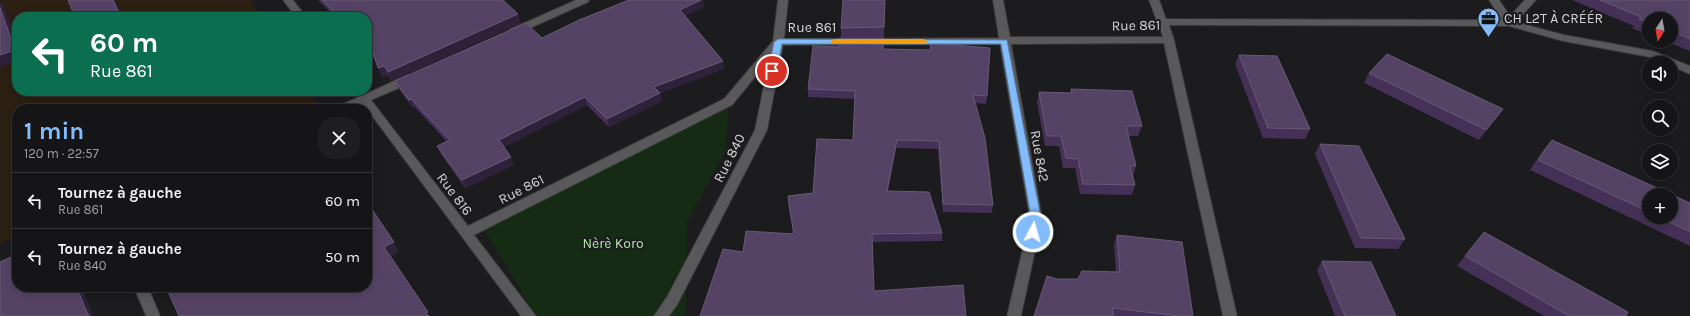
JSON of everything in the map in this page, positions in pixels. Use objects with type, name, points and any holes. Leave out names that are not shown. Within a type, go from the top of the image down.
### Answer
[{"type":"street","points":[[288,0],[297,12]]},
{"type":"street","points":[[559,0],[567,8]]},
{"type":"street","points":[[502,37],[584,0]]},
{"type":"street","name":"Rue 840","points":[[661,316],[672,301],[761,130],[778,42],[783,0]]},
{"type":"street","name":"Rue 842","points":[[998,0],[1036,218],[1014,316]]},
{"type":"street","points":[[1154,0],[1170,40],[1230,316]]},
{"type":"street","points":[[1494,0],[1509,23]]},
{"type":"street","points":[[1509,23],[1531,0]]},
{"type":"street","points":[[1163,22],[1509,23],[1564,38],[1653,54],[1690,70]]},
{"type":"street","name":"Rue 861","points":[[466,233],[728,102],[778,42],[1170,40]]},
{"type":"street","points":[[372,91],[422,73]]},
{"type":"street","points":[[349,104],[360,96]]},
{"type":"street","name":"Rue 816","points":[[362,96],[368,104]]},
{"type":"street","name":"Rue 816","points":[[372,109],[529,316]]},
{"type":"street","points":[[143,292],[153,316]]},
{"type":"shaded area","points":[[0,0],[250,0],[258,12],[12,12],[12,96],[311,96],[317,104],[12,104],[12,239],[0,244]]},
{"type":"green space","name":"Nèrè Koro","points":[[729,101],[726,150],[687,222],[686,316],[536,316],[483,228]]},
{"type":"building","points":[[68,0],[113,0],[119,12],[73,12]]},
{"type":"building","points":[[322,0],[503,0],[518,14],[388,72],[384,66],[378,68],[372,52],[372,12],[334,12]]},
{"type":"building","points":[[629,0],[701,0],[680,10],[723,61],[654,87],[660,93],[607,119],[585,97],[499,140],[511,157],[462,180],[437,146],[450,140],[411,99],[409,100],[395,81],[526,23],[542,38],[579,20]]},
{"type":"building","points":[[843,0],[885,0],[884,27],[841,28]]},
{"type":"building","points":[[1600,0],[1690,0],[1690,39],[1678,34],[1678,12],[1642,12],[1642,20],[1639,19],[1641,17]]},
{"type":"building","points":[[0,7],[12,41],[12,51],[0,55]]},
{"type":"building","points":[[840,38],[884,38],[883,49],[930,50],[931,43],[990,48],[987,96],[973,95],[985,138],[993,205],[943,204],[939,141],[897,140],[887,191],[929,192],[942,233],[872,234],[874,291],[963,285],[966,316],[700,316],[723,249],[743,252],[746,231],[794,234],[788,196],[813,193],[817,139],[853,140],[855,91],[808,89],[813,46],[839,47]]},
{"type":"building","points":[[1387,54],[1503,109],[1486,130],[1369,73]]},
{"type":"building","points":[[1239,55],[1277,56],[1310,129],[1268,128]]},
{"type":"building","points":[[1071,89],[1132,91],[1142,126],[1126,126],[1136,166],[1130,166],[1135,185],[1083,184],[1078,159],[1066,158],[1061,136],[1047,136],[1039,92],[1072,93]]},
{"type":"building","points":[[1552,140],[1657,188],[1642,188],[1642,209],[1538,160]]},
{"type":"building","points":[[1320,144],[1359,146],[1405,239],[1361,238]]},
{"type":"building","points":[[1678,198],[1690,203],[1690,232],[1673,224],[1678,224]]},
{"type":"building","points":[[372,209],[394,242],[384,247],[428,312],[426,313],[429,316],[179,316],[168,292],[372,292]]},
{"type":"building","points":[[1484,232],[1628,312],[1626,316],[1569,316],[1465,256]]},
{"type":"building","points":[[1117,235],[1182,242],[1193,316],[1180,316],[1112,308],[1114,316],[1034,316],[1047,276],[1057,279],[1078,279],[1082,271],[1120,272]]},
{"type":"building","points":[[12,256],[12,292],[79,292],[89,316],[0,316],[0,262]]},
{"type":"building","points":[[1322,261],[1371,262],[1396,316],[1345,316]]},
{"type":"slow traffic","points":[[834,42],[924,42]]},
{"type":"place","name":"CH L2T À CRÉÉR","points":[[1488,38]]},
{"type":"route","points":[[772,71],[778,42],[1005,42],[1036,218],[1033,232]]}]
